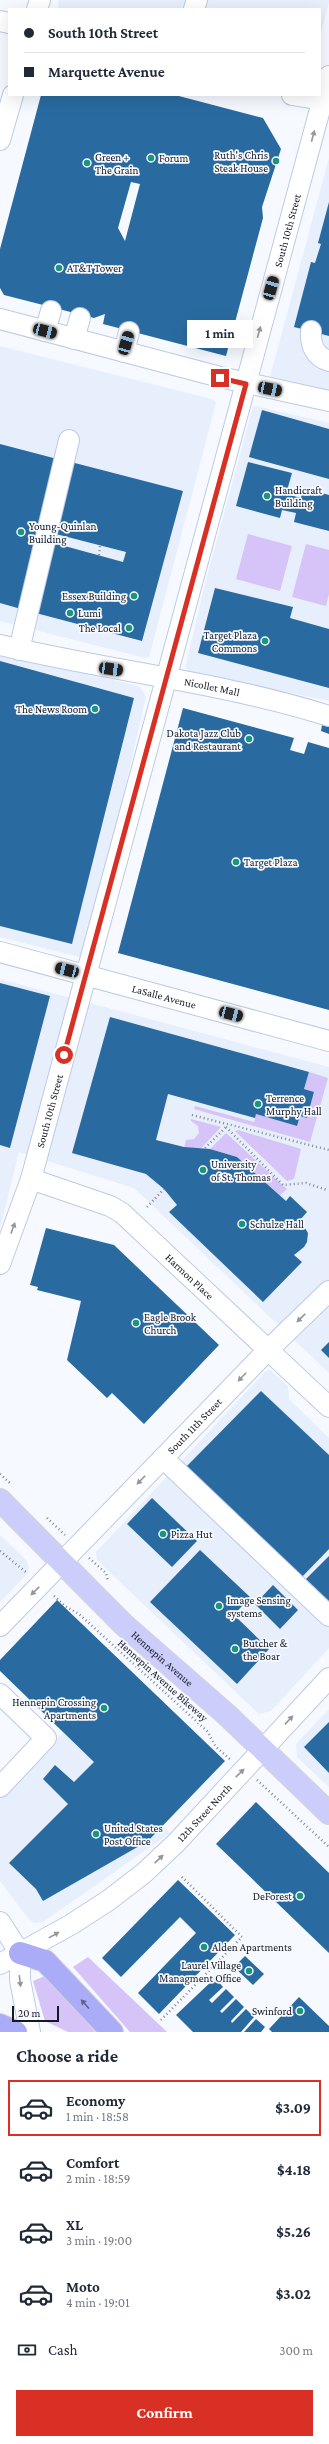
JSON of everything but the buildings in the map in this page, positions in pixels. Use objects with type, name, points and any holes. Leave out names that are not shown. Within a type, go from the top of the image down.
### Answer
[{"type":"highway","points":[[20,1954],[45,1962],[112,2032]]},
{"type":"highway","points":[[0,2025],[16,2032]]},
{"type":"main road","name":"Hennepin Avenue","points":[[0,1500],[123,1624],[262,1749],[329,1813]]},
{"type":"street","name":"South 10th Street","points":[[0,1264],[31,1179],[246,384],[326,100],[329,76]]},
{"type":"street","points":[[0,140],[13,96]]},
{"type":"street","points":[[299,96],[326,100]]},
{"type":"street","points":[[45,331],[51,311]]},
{"type":"street","points":[[74,339],[80,318]]},
{"type":"street","points":[[0,319],[246,384],[329,401]]},
{"type":"street","points":[[311,331],[312,347],[317,354],[329,361]]},
{"type":"street","points":[[124,352],[129,332]]},
{"type":"street","points":[[19,650],[69,440]]},
{"type":"street","name":"Nicollet Mall","points":[[0,645],[88,665],[270,698],[329,716]]},
{"type":"street","name":"LaSalle Avenue","points":[[0,952],[329,1041]]},
{"type":"street","name":"Harmon Place","points":[[31,1179],[110,1206],[122,1213],[269,1349],[329,1407]]},
{"type":"street","name":"South 11th Street","points":[[0,1626],[269,1349],[329,1291]]},
{"type":"street","points":[[163,1458],[329,1616]]},
{"type":"street","name":"12th Street North","points":[[0,1964],[72,1924],[132,1883],[176,1843],[329,1678]]},
{"type":"street","points":[[0,1694],[46,1738],[0,1787]]},
{"type":"street","points":[[0,1922],[20,1954],[20,1980],[30,2032]]},
{"type":"path","points":[[99,555],[100,546]]},
{"type":"path","points":[[192,1115],[227,1126],[329,1150]]},
{"type":"path","points":[[205,1148],[227,1126]]},
{"type":"path","points":[[227,1126],[283,1184],[306,1183],[327,1190]]},
{"type":"path","points":[[147,1207],[164,1189]]},
{"type":"path","points":[[0,1551],[26,1572]]},
{"type":"path","name":"Hennepin Avenue Bikeway","points":[[52,1594],[65,1606],[79,1614],[207,1731],[216,1747],[243,1770],[266,1786],[329,1847]]},
{"type":"path","points":[[161,2020],[242,1936],[180,1875]]},
{"type":"shaded area","points":[[59,0],[329,0],[321,33],[321,8],[58,8]]},
{"type":"shaded area","points":[[329,158],[329,391],[270,377]]},
{"type":"shaded area","points":[[0,346],[212,399],[216,403],[149,657],[145,658],[0,621]]},
{"type":"shaded area","points":[[256,406],[329,423],[329,701],[188,671],[186,668],[206,580],[253,407]]},
{"type":"shaded area","points":[[248,534],[292,546],[280,591],[236,579]]},
{"type":"shaded area","points":[[306,544],[329,550],[329,594],[326,606],[292,597]]},
{"type":"shaded area","points":[[0,649],[140,687],[146,697],[86,956],[83,958],[0,937]]},
{"type":"shaded area","name":"University of St. Thomas","points":[[0,979],[329,1067],[329,1373],[134,1188],[19,1152],[0,1228]]},
{"type":"shaded area","points":[[309,1072],[328,1078],[310,1142],[194,1109],[195,1106],[254,1122],[256,1114],[297,1126],[300,1116],[307,1118],[314,1093],[304,1089]]},
{"type":"shaded area","points":[[191,1119],[221,1127],[178,1173],[186,1140],[194,1139],[199,1133],[198,1126],[191,1121]]},
{"type":"shaded area","points":[[238,1130],[301,1149],[294,1179],[287,1181],[235,1131]]},
{"type":"shaded area","points":[[226,1133],[287,1189],[280,1195],[237,1157],[210,1149]]},
{"type":"shaded area","points":[[270,1370],[288,1386],[289,1399],[329,1438],[329,1648],[271,1711],[259,1714],[97,1560],[96,1552],[266,1371]]},
{"type":"shaded area","points":[[0,1535],[27,1561],[29,1568],[27,1574],[0,1602]]},
{"type":"shaded area","points":[[329,1709],[329,1787],[297,1757],[296,1744]]},
{"type":"shaded area","points":[[64,1732],[170,1833],[43,1922],[34,1923],[27,1917],[0,1881],[0,1796]]},
{"type":"shaded area","points":[[88,1957],[167,2032],[130,2032],[73,1967]]},
{"type":"shaded area","points":[[47,1975],[95,2031],[94,2032],[68,2032],[45,2021],[33,1981]]},
{"type":"place","name":"Forum","points":[[151,158]]},
{"type":"place","name":"Ruth's Chris Steak House","points":[[276,161]]},
{"type":"place","name":"Green + The Grain","points":[[87,163]]},
{"type":"place","name":"AT&T Tower","points":[[59,268]]},
{"type":"place","name":"Handicraft Building","points":[[267,496]]},
{"type":"place","name":"Young-Quinlan Building","points":[[21,532]]},
{"type":"place","name":"Essex Building","points":[[134,596]]},
{"type":"place","name":"Lumi","points":[[70,613]]},
{"type":"place","name":"The Local","points":[[129,628]]},
{"type":"place","name":"Target Plaza Commons","points":[[265,641]]},
{"type":"place","name":"The News Room","points":[[95,709]]},
{"type":"place","name":"Dakota Jazz Club and Restaurant","points":[[249,739]]},
{"type":"place","name":"Target Plaza","points":[[236,862]]},
{"type":"place","name":"Terrence Murphy Hall","points":[[258,1104]]},
{"type":"place","name":"University of St. Thomas","points":[[203,1170]]},
{"type":"place","name":"Schulze Hall","points":[[242,1224]]},
{"type":"place","name":"Eagle Brook Church","points":[[136,1323]]},
{"type":"place","name":"Pizza Hut","points":[[163,1534]]},
{"type":"place","name":"Image Sensing systems","points":[[219,1606]]},
{"type":"place","name":"Butcher & the Boar","points":[[235,1649]]},
{"type":"place","name":"Hennepin Crossing Apartments","points":[[104,1708]]},
{"type":"place","name":"United States Post Office","points":[[96,1834]]},
{"type":"place","name":"DeForest","points":[[300,1896]]},
{"type":"place","name":"Alden Apartments","points":[[204,1947]]},
{"type":"place","name":"Laurel Village Managment Office","points":[[249,1971]]},
{"type":"place","name":"Swinford","points":[[300,2011]]},
{"type":"route","points":[[64,1055],[246,384],[220,378]]}]
